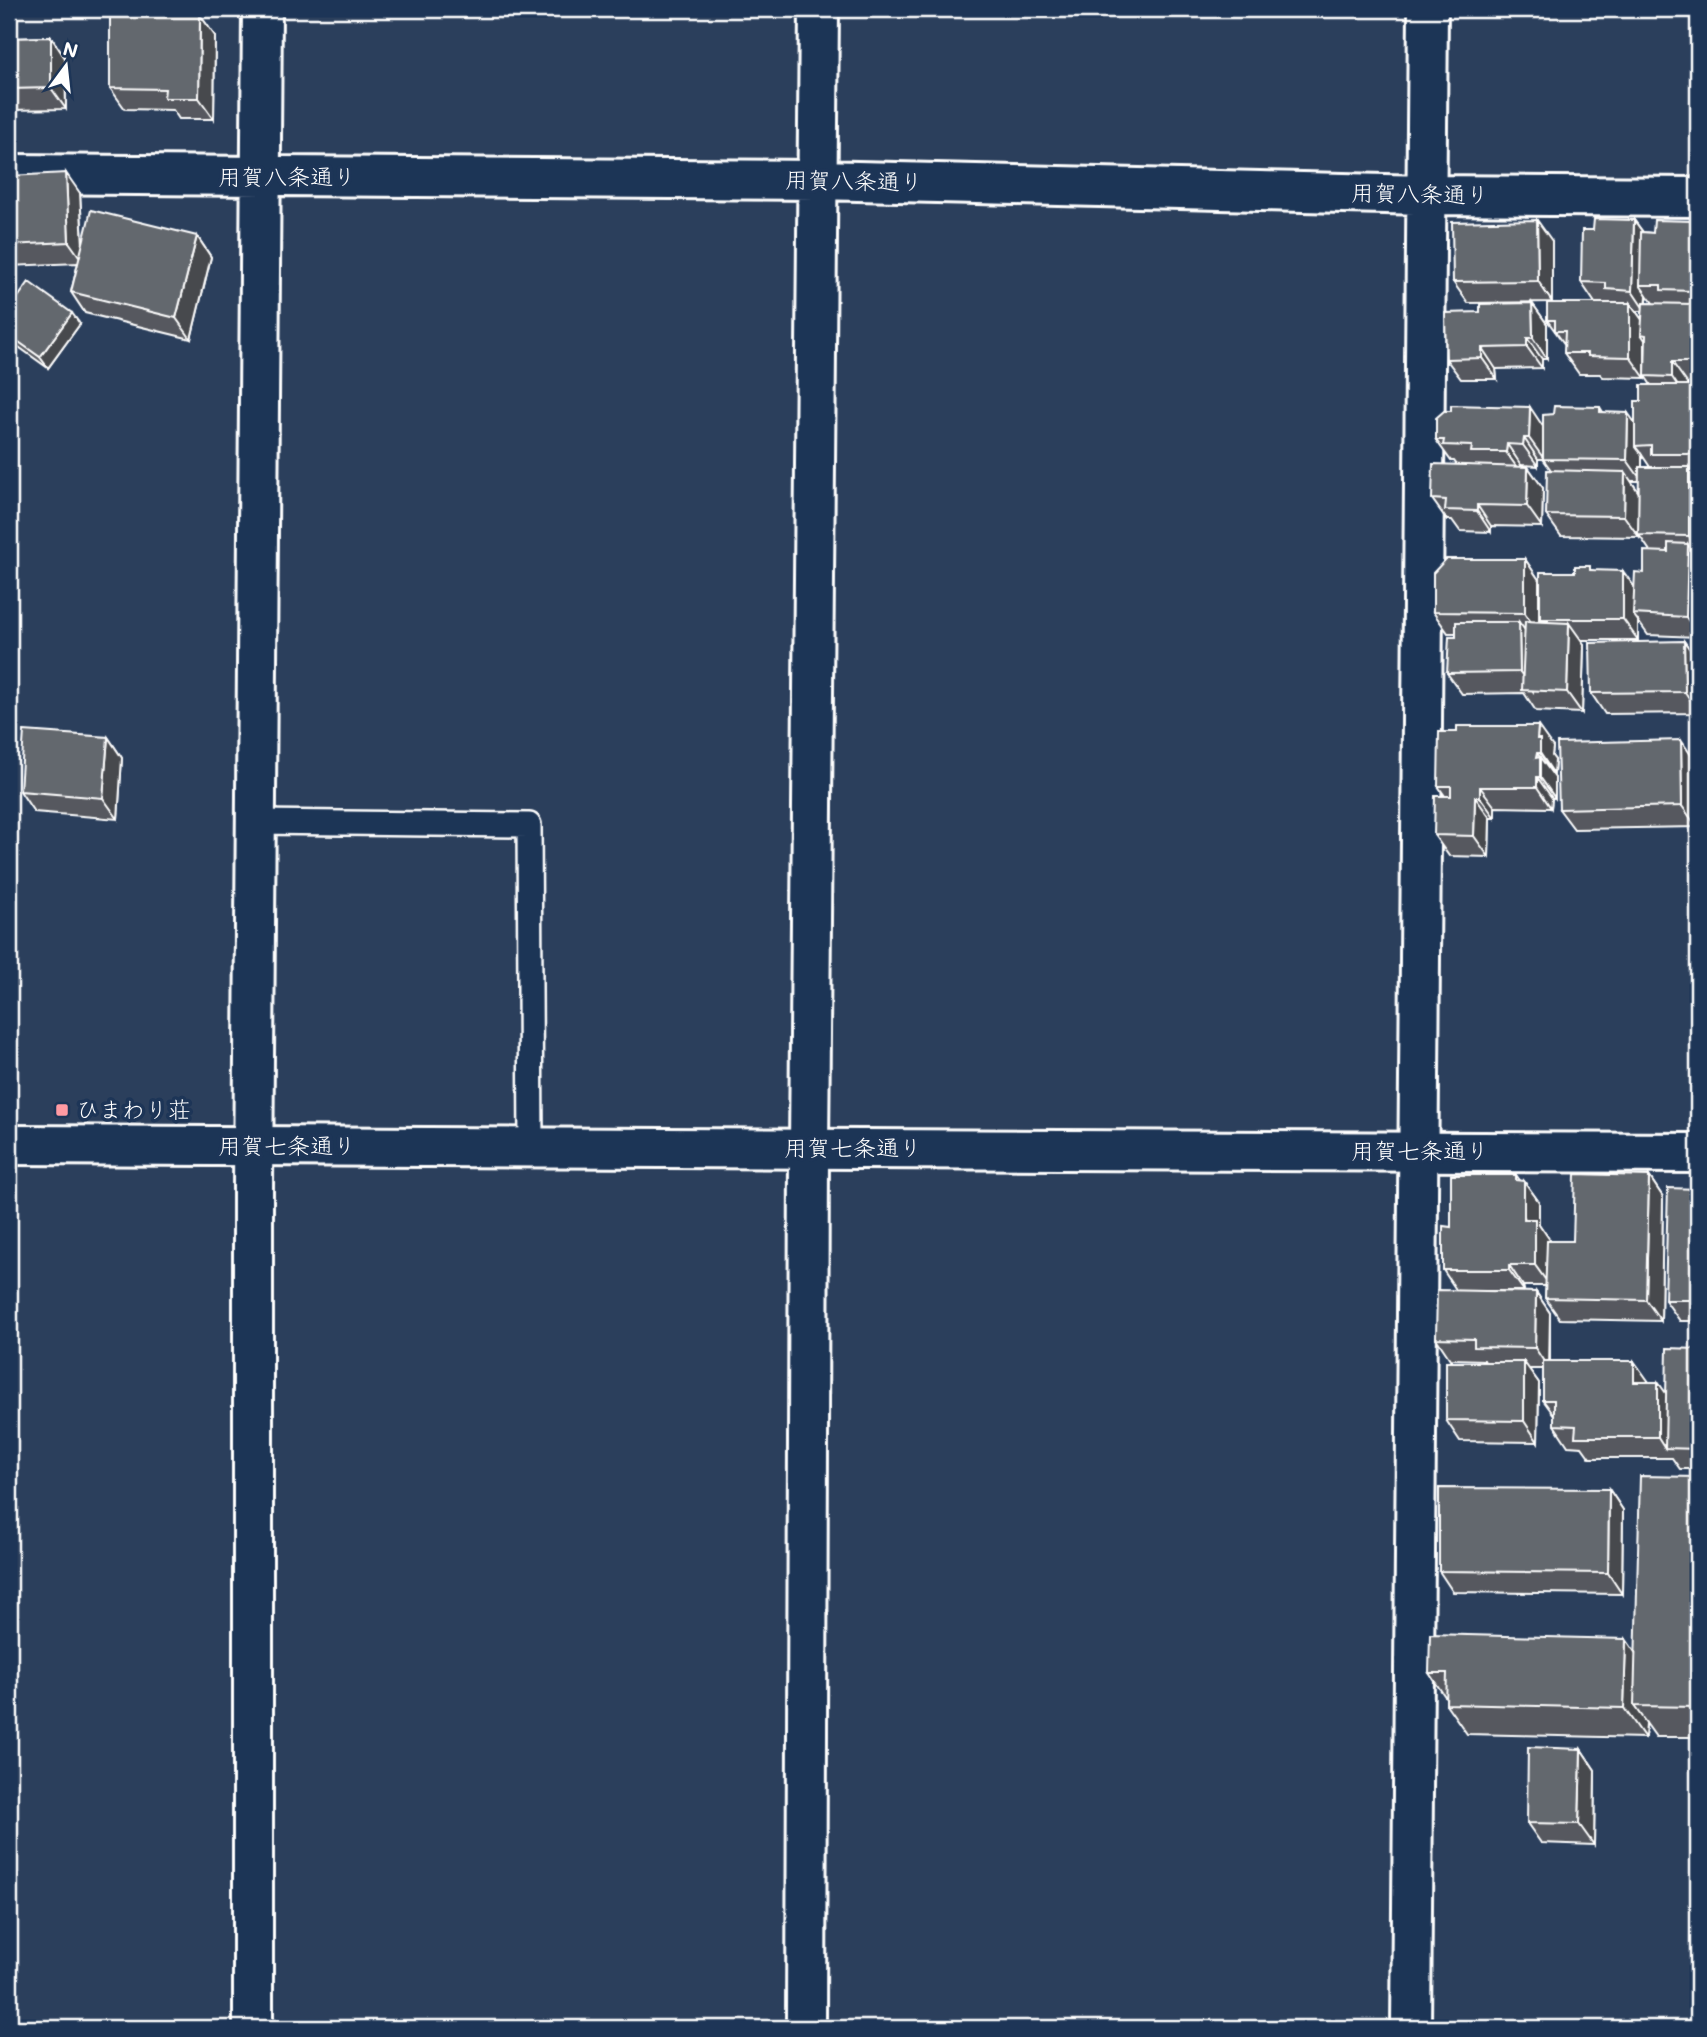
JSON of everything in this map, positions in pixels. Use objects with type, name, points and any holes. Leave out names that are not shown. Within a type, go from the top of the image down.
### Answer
[{"type":"street","points":[[253,2028],[254,1145],[262,9]]},
{"type":"street","points":[[806,2028],[809,1148],[819,9]]},
{"type":"street","points":[[1411,2028],[1427,9]]},
{"type":"street","name":"用賀八条通り","points":[[9,174],[818,180],[1425,195],[1698,197]]},
{"type":"street","name":"用賀七条通り","points":[[9,1145],[1698,1153]]},
{"type":"lane","points":[[256,822],[529,825],[530,1146]]},
{"type":"building","points":[[110,14],[200,15],[199,98],[164,98],[165,89],[110,88]]},
{"type":"building","points":[[51,37],[51,88],[9,89],[9,38]]},
{"type":"building","points":[[66,173],[69,242],[9,245],[9,176]]},
{"type":"building","points":[[91,210],[197,236],[176,318],[71,292]]},
{"type":"building","points":[[1594,219],[1634,220],[1632,291],[1606,289],[1606,283],[1581,282],[1582,230],[1593,230]]},
{"type":"building","points":[[1537,220],[1538,281],[1453,282],[1452,222]]},
{"type":"building","points":[[1654,220],[1694,221],[1693,291],[1661,290],[1661,285],[1640,285],[1641,232],[1653,233]]},
{"type":"building","points":[[29,282],[72,313],[40,357],[9,335],[9,310]]},
{"type":"building","points":[[1532,303],[1533,338],[1527,338],[1527,347],[1482,348],[1482,358],[1446,359],[1445,313],[1480,312],[1480,304]]},
{"type":"building","points":[[1547,303],[1630,303],[1630,357],[1564,353],[1565,331],[1555,331],[1555,320],[1547,320]]},
{"type":"building","points":[[1643,303],[1693,304],[1691,362],[1672,362],[1672,377],[1645,376],[1646,335],[1641,334]]},
{"type":"building","points":[[1641,385],[1692,385],[1692,454],[1651,454],[1651,445],[1635,446],[1635,401],[1641,401]]},
{"type":"building","points":[[1451,405],[1530,407],[1529,438],[1524,438],[1523,445],[1507,444],[1506,452],[1471,452],[1472,446],[1443,445],[1444,440],[1436,440],[1436,418],[1444,411],[1451,411]]},
{"type":"building","points":[[1554,406],[1600,407],[1600,412],[1628,413],[1627,460],[1543,459],[1543,415],[1553,414]]},
{"type":"building","points":[[1433,464],[1528,467],[1527,506],[1477,505],[1477,511],[1445,510],[1446,500],[1432,499]]},
{"type":"building","points":[[1639,467],[1689,467],[1689,536],[1638,535]]},
{"type":"building","points":[[1547,470],[1625,472],[1624,516],[1546,515]]},
{"type":"building","points":[[1668,543],[1688,544],[1686,617],[1633,614],[1635,572],[1644,573],[1644,551],[1668,552]]},
{"type":"building","points":[[1446,559],[1525,559],[1525,613],[1433,612],[1433,573]]},
{"type":"building","points":[[1575,566],[1590,566],[1590,570],[1623,571],[1623,619],[1540,619],[1540,572],[1575,572]]},
{"type":"building","points":[[1525,621],[1569,623],[1567,692],[1522,690]]},
{"type":"building","points":[[1456,622],[1519,622],[1520,672],[1447,673],[1449,637],[1456,637]]},
{"type":"building","points":[[1684,641],[1685,692],[1591,693],[1590,643]]},
{"type":"building","points":[[1457,726],[1538,726],[1540,753],[1537,753],[1536,758],[1540,757],[1540,777],[1537,777],[1537,787],[1480,787],[1480,797],[1475,797],[1474,836],[1434,835],[1435,796],[1451,796],[1451,786],[1438,786],[1439,732],[1457,732]]},
{"type":"building","points":[[24,731],[108,737],[103,798],[20,791]]},
{"type":"building","points":[[1681,740],[1682,806],[1559,809],[1557,743]]},
{"type":"building","points":[[1575,1174],[1649,1176],[1646,1300],[1545,1298],[1547,1241],[1573,1241]]},
{"type":"building","points":[[1451,1175],[1516,1175],[1516,1180],[1524,1181],[1524,1219],[1535,1219],[1535,1265],[1509,1265],[1509,1270],[1443,1270],[1443,1226],[1451,1227]]},
{"type":"building","points":[[1668,1188],[1698,1189],[1698,1300],[1665,1300]]},
{"type":"building","points":[[1437,1290],[1536,1292],[1535,1348],[1474,1347],[1474,1339],[1436,1338]]},
{"type":"building","points":[[1667,1348],[1698,1349],[1698,1449],[1665,1448]]},
{"type":"building","points":[[1543,1361],[1634,1361],[1634,1382],[1658,1382],[1658,1437],[1575,1437],[1576,1426],[1554,1425],[1554,1400],[1543,1400]]},
{"type":"building","points":[[1446,1362],[1524,1362],[1524,1421],[1446,1420]]},
{"type":"building","points":[[1640,1476],[1698,1477],[1698,1707],[1634,1706]]},
{"type":"building","points":[[1439,1488],[1609,1489],[1608,1573],[1439,1571]]},
{"type":"building","points":[[1430,1634],[1626,1639],[1624,1708],[1446,1704],[1447,1673],[1429,1673]]},
{"type":"building","points":[[1528,1747],[1581,1749],[1579,1824],[1527,1823]]},
{"type":"place","name":"ひまわり荘","points":[[62,1110]]}]
